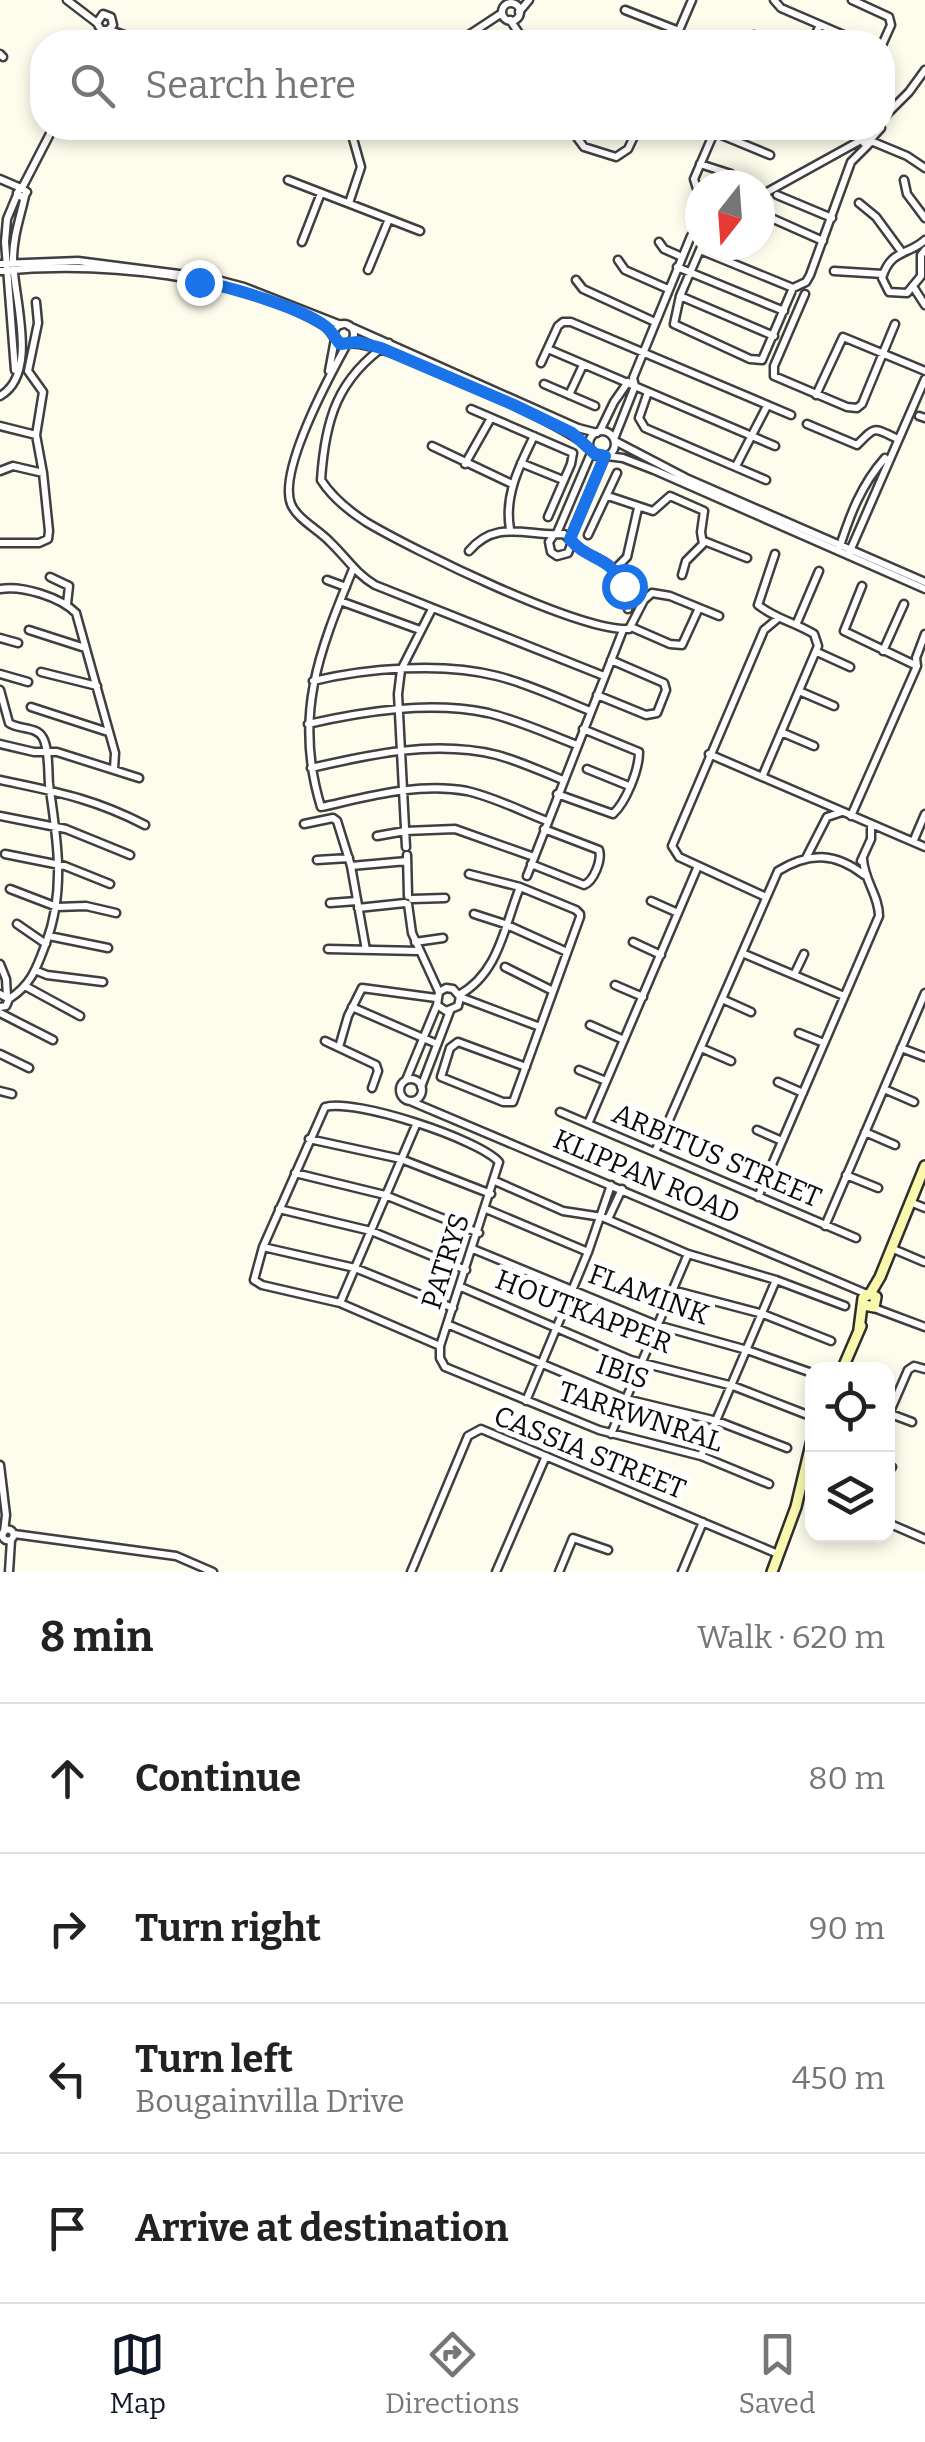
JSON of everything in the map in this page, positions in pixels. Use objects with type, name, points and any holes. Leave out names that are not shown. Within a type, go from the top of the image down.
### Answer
[{"type":"street","points":[[68,0],[116,30]]},
{"type":"street","points":[[480,30],[528,0]]},
{"type":"street","points":[[679,30],[692,0]]},
{"type":"street","points":[[774,0],[781,8],[832,30]]},
{"type":"street","points":[[852,0],[889,17],[888,30]]},
{"type":"street","points":[[625,10],[676,30]]},
{"type":"street","points":[[98,21],[109,15],[107,30]]},
{"type":"street","points":[[97,30],[98,21]]},
{"type":"street","points":[[818,30],[820,25]]},
{"type":"street","points":[[895,108],[925,70]]},
{"type":"street","points":[[0,396],[10,390],[23,336],[7,267],[6,228],[47,140]]},
{"type":"street","points":[[348,203],[361,168],[353,140]]},
{"type":"street","points":[[579,140],[584,147],[616,157],[628,150],[633,140]]},
{"type":"street","points":[[698,170],[711,140]]},
{"type":"street","points":[[737,140],[770,155]]},
{"type":"street","points":[[775,188],[868,140],[907,156],[924,172]]},
{"type":"street","points":[[696,260],[680,296],[674,324],[716,345],[759,361],[764,358],[793,288],[808,279],[852,160],[868,140]]},
{"type":"street","points":[[700,164],[718,170]]},
{"type":"street","points":[[288,180],[420,231]]},
{"type":"street","points":[[904,180],[907,194],[925,218]]},
{"type":"street","points":[[4,181],[22,192]]},
{"type":"street","points":[[7,267],[22,192]]},
{"type":"street","points":[[302,242],[321,193]]},
{"type":"street","points":[[776,194],[832,218]]},
{"type":"street","points":[[859,203],[876,217],[901,251]]},
{"type":"street","points":[[368,270],[389,219]]},
{"type":"street","points":[[775,220],[824,241]]},
{"type":"street","points":[[6,228],[16,230]]},
{"type":"street","points":[[925,240],[901,251],[883,274],[884,286],[894,295],[907,294],[923,276],[925,250]]},
{"type":"street","points":[[659,242],[664,249],[682,257]]},
{"type":"street","points":[[565,556],[571,550],[571,541],[606,456],[614,448],[632,382],[685,250]]},
{"type":"street","points":[[7,267],[50,260],[244,287],[345,325],[572,433],[606,456],[624,458],[654,470],[925,586]]},
{"type":"street","points":[[618,260],[626,270],[668,288]]},
{"type":"street","points":[[731,260],[793,288]]},
{"type":"street","points":[[677,268],[784,311]]},
{"type":"street","points":[[834,270],[883,274]]},
{"type":"street","points":[[197,279],[269,301],[322,324],[335,339],[347,344],[385,346],[578,428],[610,434],[646,460],[839,549]]},
{"type":"street","points":[[576,280],[583,289],[655,322]]},
{"type":"street","points":[[914,288],[925,305]]},
{"type":"street","points":[[806,294],[773,372],[777,378],[847,407],[860,406],[895,324]]},
{"type":"street","points":[[680,296],[774,336]]},
{"type":"street","points":[[0,541],[39,543],[48,539],[36,435],[43,392],[28,371],[38,323],[36,302]]},
{"type":"street","points":[[542,364],[558,326],[566,322],[791,415]]},
{"type":"street","points":[[327,381],[335,330],[345,325]]},
{"type":"street","points":[[345,325],[353,337],[327,381],[290,470],[291,504],[353,569],[375,585],[604,676]]},
{"type":"street","points":[[816,396],[844,336],[925,371]]},
{"type":"street","points":[[385,346],[360,365],[339,396],[321,480],[340,501],[365,521],[493,586],[606,628],[627,628],[682,645],[699,608]]},
{"type":"street","points":[[548,350],[632,382],[775,446]]},
{"type":"street","points":[[569,394],[582,364]]},
{"type":"street","points":[[849,553],[925,378]]},
{"type":"street","points":[[549,549],[591,449],[592,438],[632,382]]},
{"type":"street","points":[[544,384],[595,406]]},
{"type":"street","points":[[648,392],[639,418],[641,425],[766,480]]},
{"type":"street","points":[[736,466],[767,406]]},
{"type":"street","points":[[471,409],[572,453],[548,518]]},
{"type":"street","points":[[465,464],[491,418]]},
{"type":"street","points":[[807,424],[857,445],[870,429],[898,439]]},
{"type":"street","points":[[0,426],[36,435]]},
{"type":"street","points":[[510,529],[512,484],[534,436]]},
{"type":"street","points":[[432,446],[512,484]]},
{"type":"street","points":[[839,549],[855,502],[870,476],[890,454]]},
{"type":"street","points":[[521,463],[563,480]]},
{"type":"street","points":[[0,470],[13,466],[42,473]]},
{"type":"street","points":[[588,536],[618,473]]},
{"type":"street","points":[[608,496],[638,508],[656,510],[670,496],[702,510],[706,514],[700,532],[704,541],[747,558]]},
{"type":"street","points":[[615,569],[628,557],[638,508]]},
{"type":"street","points":[[469,551],[491,533],[510,529],[538,536],[555,535],[600,557],[615,569],[624,586],[628,608]]},
{"type":"street","points":[[538,536],[558,556],[584,552]]},
{"type":"street","points":[[682,575],[686,561],[704,541]]},
{"type":"street","points":[[762,776],[818,646],[814,634],[776,620],[758,604],[775,554]]},
{"type":"street","points":[[353,569],[321,647],[313,681],[308,724],[311,768],[321,807],[403,790],[469,792],[599,850],[600,858],[591,881],[584,885],[464,830],[405,831],[376,836]]},
{"type":"street","points":[[796,625],[819,571]]},
{"type":"street","points":[[50,577],[69,586],[66,604]]},
{"type":"street","points":[[326,580],[346,587]]},
{"type":"street","points":[[862,586],[844,632],[917,666]]},
{"type":"street","points":[[0,588],[12,587],[66,604],[76,613],[116,753],[114,770]]},
{"type":"street","points":[[527,876],[604,676],[644,600],[652,593],[660,593],[719,616]]},
{"type":"street","points":[[340,601],[420,630]]},
{"type":"street","points":[[883,651],[904,604]]},
{"type":"street","points":[[432,609],[401,670],[398,710],[408,901],[415,942],[437,998],[450,1011]]},
{"type":"street","points":[[766,896],[674,853],[672,841],[764,630],[776,620]]},
{"type":"street","points":[[28,630],[86,648]]},
{"type":"street","points":[[917,666],[925,634]]},
{"type":"street","points":[[0,638],[18,643]]},
{"type":"street","points":[[816,652],[850,666]]},
{"type":"street","points":[[847,814],[917,666],[925,657]]},
{"type":"street","points":[[597,695],[650,716],[657,713],[666,690],[664,683],[611,660]]},
{"type":"street","points":[[313,681],[353,672],[472,671],[494,675],[590,711]]},
{"type":"street","points":[[41,672],[96,686]]},
{"type":"street","points":[[0,674],[28,682]]},
{"type":"street","points":[[0,690],[2,708],[12,725],[42,736],[58,865],[57,907],[38,971],[25,986],[5,996]]},
{"type":"street","points":[[799,691],[834,706]]},
{"type":"street","points":[[30,707],[110,732]]},
{"type":"street","points":[[308,724],[367,712],[472,710],[577,746]]},
{"type":"street","points":[[557,794],[614,814],[620,809],[639,752],[583,729]]},
{"type":"street","points":[[781,732],[814,746]]},
{"type":"street","points":[[0,744],[57,752],[139,778]]},
{"type":"street","points":[[311,768],[400,750],[487,753],[563,780]]},
{"type":"street","points":[[709,754],[925,847]]},
{"type":"street","points":[[588,768],[629,786]]},
{"type":"street","points":[[0,780],[97,802],[145,825]]},
{"type":"street","points":[[822,803],[825,820]]},
{"type":"street","points":[[806,858],[825,820],[832,814],[847,814]]},
{"type":"street","points":[[913,842],[925,814]]},
{"type":"street","points":[[0,816],[56,827],[130,855]]},
{"type":"street","points":[[304,824],[336,820],[350,862],[366,950]]},
{"type":"street","points":[[758,1197],[879,916],[864,875],[863,860],[871,839],[871,825]]},
{"type":"street","points":[[871,839],[882,830]]},
{"type":"street","points":[[816,842],[824,855]]},
{"type":"street","points":[[5,854],[58,865],[110,884]]},
{"type":"street","points":[[318,860],[350,862],[407,854]]},
{"type":"street","points":[[655,1152],[778,870],[824,855],[864,875]]},
{"type":"street","points":[[852,866],[863,860]]},
{"type":"street","points":[[588,1124],[698,866]]},
{"type":"street","points":[[469,874],[520,888],[579,912],[554,991],[526,1067],[510,1103],[440,1077],[450,1048],[458,1042],[526,1067]]},
{"type":"street","points":[[459,996],[489,970],[520,888]]},
{"type":"street","points":[[10,889],[57,907],[86,906],[116,912]]},
{"type":"street","points":[[330,902],[445,898]]},
{"type":"street","points":[[651,902],[678,913]]},
{"type":"street","points":[[474,914],[566,952]]},
{"type":"street","points":[[17,924],[47,940],[108,948]]},
{"type":"street","points":[[415,942],[443,938]]},
{"type":"street","points":[[633,942],[661,954]]},
{"type":"street","points":[[328,949],[419,952]]},
{"type":"street","points":[[742,953],[844,996]]},
{"type":"street","points":[[794,975],[804,954]]},
{"type":"street","points":[[0,964],[8,1004],[0,1009],[52,1040]]},
{"type":"street","points":[[505,967],[554,991]]},
{"type":"street","points":[[38,971],[103,982]]},
{"type":"street","points":[[616,985],[643,997]]},
{"type":"street","points":[[25,986],[80,1016]]},
{"type":"street","points":[[459,996],[458,1006],[450,1011],[436,1044],[420,1097],[410,1101],[400,1092],[437,998],[450,988],[459,996],[540,1026]]},
{"type":"street","points":[[339,1047],[360,990],[437,998]]},
{"type":"street","points":[[825,1226],[925,994]]},
{"type":"street","points":[[722,999],[751,1012]]},
{"type":"street","points":[[352,1006],[436,1044]]},
{"type":"street","points":[[590,1025],[624,1040]]},
{"type":"street","points":[[799,1033],[824,1044]]},
{"type":"street","points":[[324,1041],[378,1068],[372,1088]]},
{"type":"street","points":[[701,1048],[731,1060]]},
{"type":"street","points":[[902,1048],[925,1058]]},
{"type":"street","points":[[0,1054],[29,1068]]},
{"type":"street","points":[[579,1070],[606,1082]]},
{"type":"street","points":[[406,1080],[421,1086]]},
{"type":"street","points":[[778,1082],[802,1093]]},
{"type":"street","points":[[884,1089],[914,1102]]},
{"type":"street","points":[[0,1091],[12,1094]]},
{"type":"street","name":"KLIPPAN ROAD","points":[[420,1097],[433,1110]]},
{"type":"street","name":"KLIPPAN ROAD","points":[[410,1101],[843,1285],[925,1327]]},
{"type":"street","points":[[340,1303],[416,1124],[330,1105],[321,1111],[253,1276],[262,1285],[340,1303],[440,1346]]},
{"type":"street","name":"ARBITUS STREET","points":[[560,1112],[856,1238]]},
{"type":"street","name":"PATRYS","points":[[416,1124],[491,1154],[499,1162],[440,1346],[444,1366]]},
{"type":"street","points":[[757,1130],[782,1141]]},
{"type":"street","points":[[865,1132],[895,1144]]},
{"type":"street","points":[[309,1139],[401,1160],[490,1194]]},
{"type":"street","points":[[846,1362],[925,1166]]},
{"type":"street","points":[[294,1173],[385,1195],[478,1233]]},
{"type":"street","points":[[846,1176],[878,1188]]},
{"type":"street","points":[[495,1182],[563,1212],[604,1218],[688,1254],[845,1306]]},
{"type":"street","points":[[604,1218],[611,1184]]},
{"type":"street","points":[[526,1401],[588,1252],[622,1190]]},
{"type":"street","points":[[910,1202],[925,1208]]},
{"type":"street","name":"HOUTKAPPER","points":[[279,1209],[371,1232],[466,1270]]},
{"type":"street","points":[[486,1209],[588,1252]]},
{"type":"street","points":[[263,1247],[355,1268],[453,1308]]},
{"type":"street","points":[[892,1248],[924,1262]]},
{"type":"street","name":"FLAMINK","points":[[473,1250],[657,1326],[748,1350],[805,1370]]},
{"type":"street","points":[[611,1434],[688,1254]]},
{"type":"street","points":[[701,1456],[776,1280]]},
{"type":"street","name":"HOUTKAPPER","points":[[461,1287],[640,1363],[733,1386],[805,1414]]},
{"type":"street","points":[[672,1290],[763,1314],[831,1340]]},
{"type":"street","name":"IBIS","points":[[448,1324],[626,1399],[717,1421],[788,1448]]},
{"type":"street","name":"TARRWNRAL","points":[[444,1366],[611,1434],[701,1456],[769,1484]]},
{"type":"street","points":[[895,1399],[908,1370],[914,1366],[925,1369]]},
{"type":"street","points":[[895,1416],[912,1422]]},
{"type":"street","name":"CASSIA STREET","points":[[411,1572],[470,1433],[477,1429],[778,1554]]},
{"type":"street","points":[[772,1572],[796,1507],[809,1452]]},
{"type":"street","points":[[496,1572],[546,1456]]},
{"type":"street","points":[[0,1466],[9,1568]]},
{"type":"street","points":[[682,1572],[703,1522]]},
{"type":"street","points":[[895,1527],[925,1539]]},
{"type":"street","points":[[7,1536],[176,1556],[213,1572]]},
{"type":"street","points":[[559,1572],[573,1538],[608,1550]]},
{"type":"route","points":[[199,282],[226,286],[269,301],[327,327],[340,344],[358,342],[381,348],[514,405],[572,433],[595,454],[605,456],[570,539],[584,552],[600,557],[615,569],[624,586]]}]
